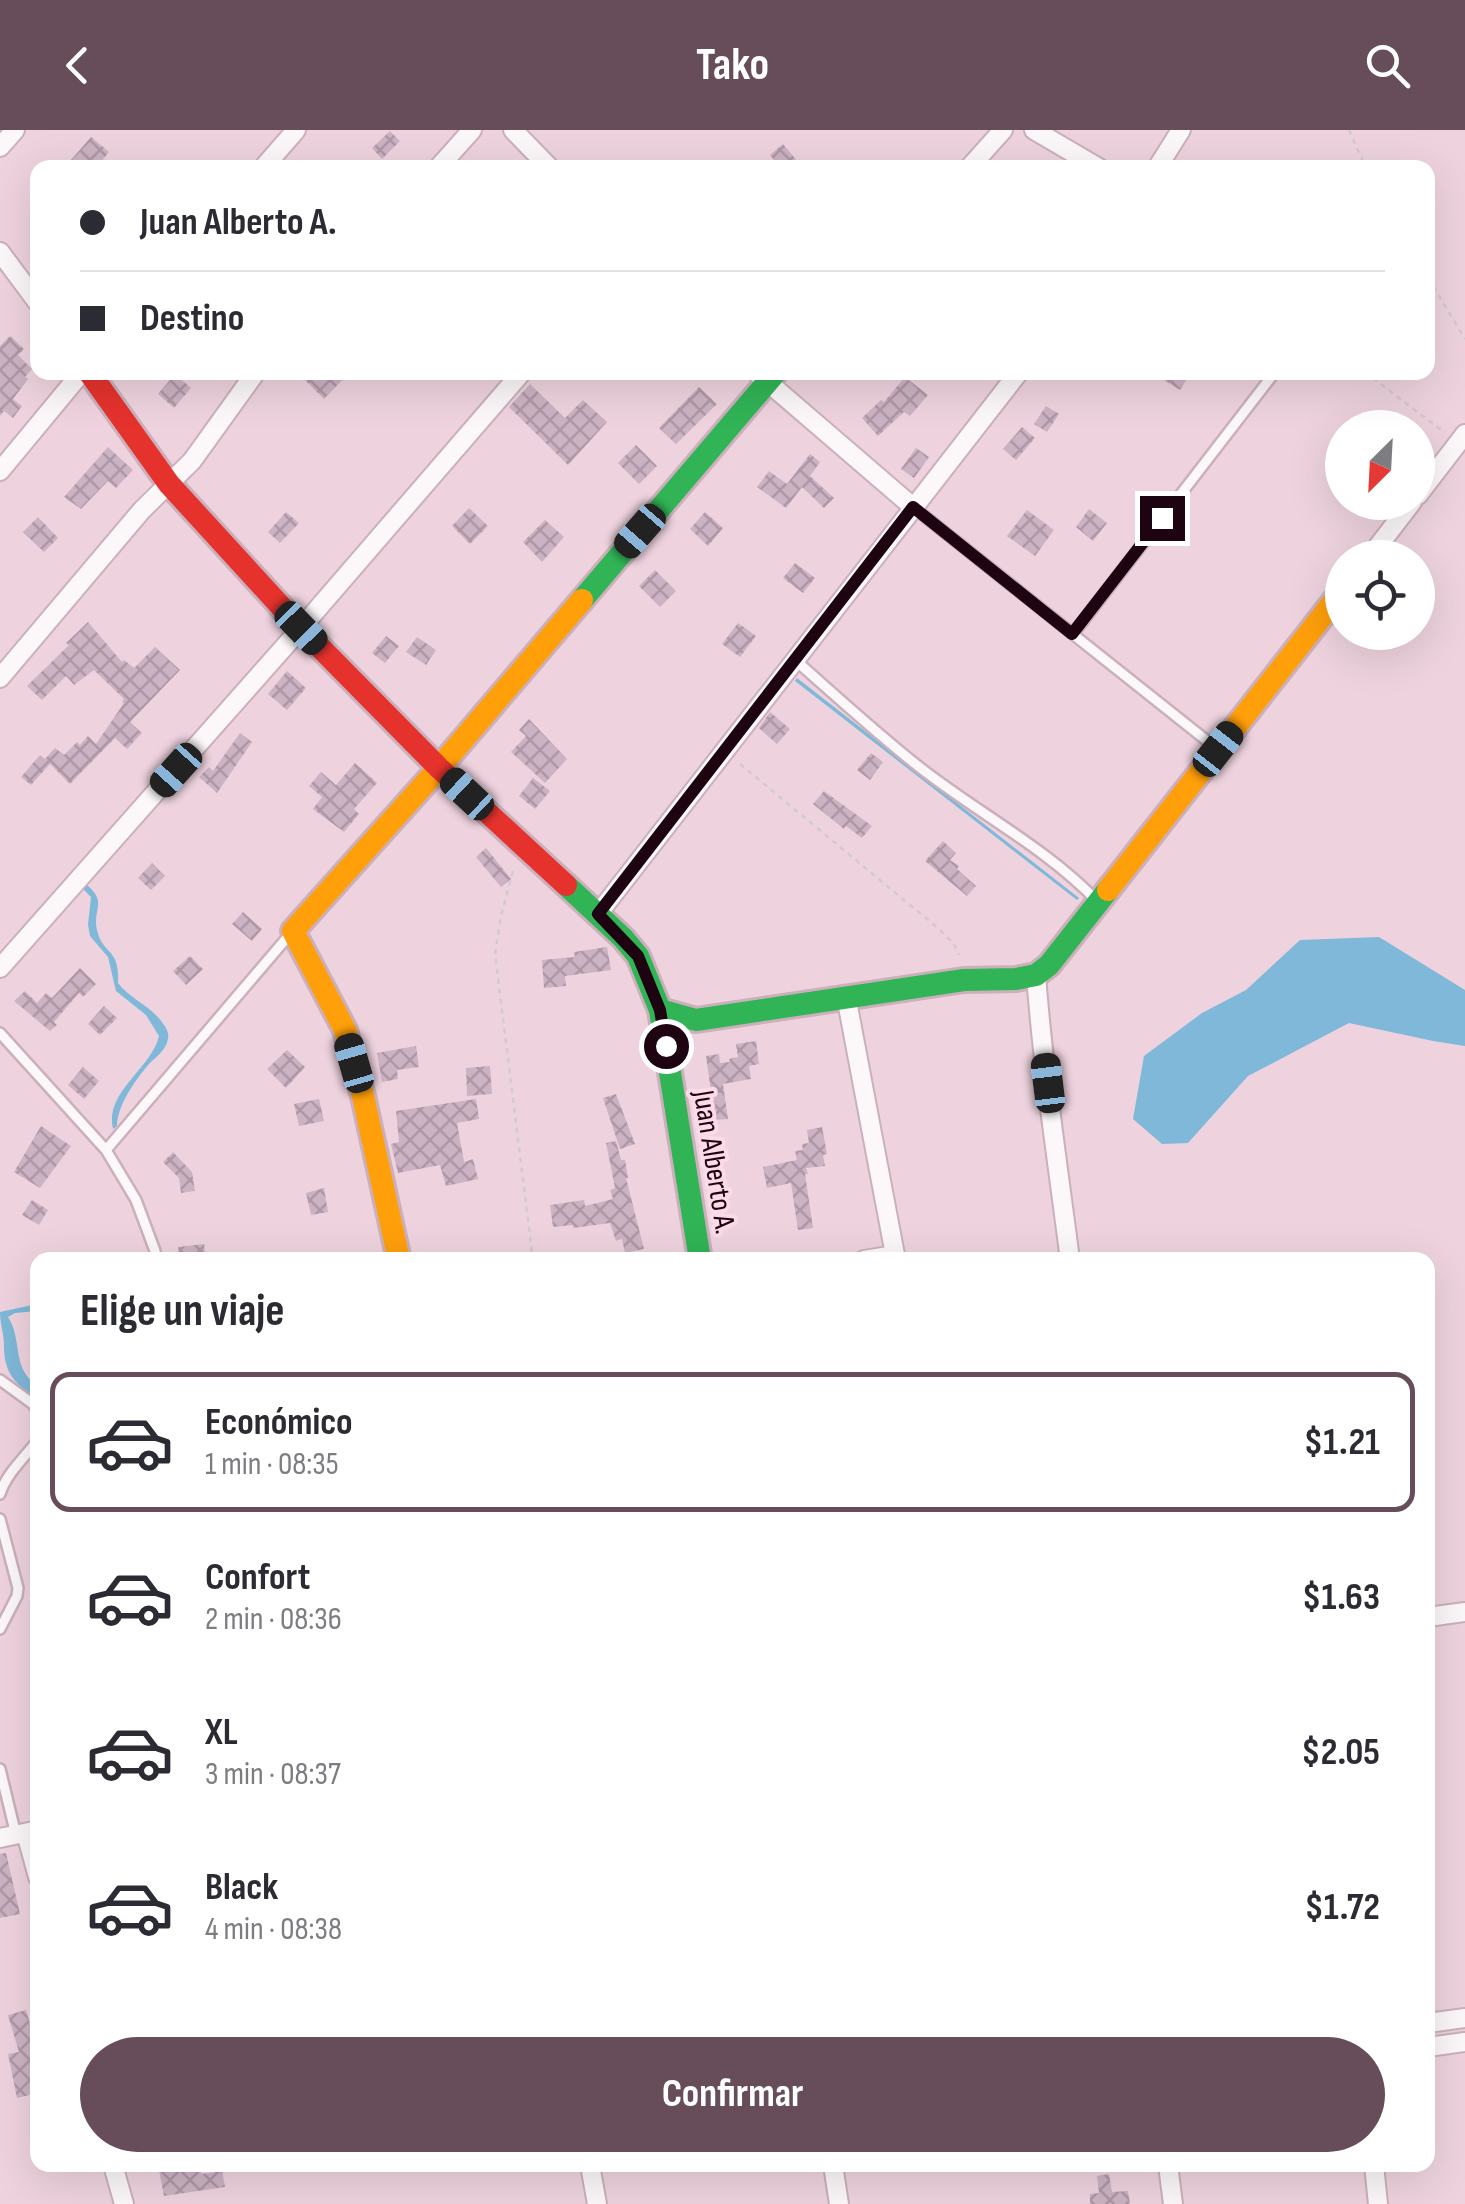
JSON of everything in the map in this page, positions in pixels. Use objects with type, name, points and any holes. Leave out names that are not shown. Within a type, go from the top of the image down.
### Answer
[{"type":"street","points":[[0,147],[15,130]]},
{"type":"street","points":[[270,160],[296,130]]},
{"type":"street","points":[[445,160],[472,130]]},
{"type":"street","points":[[513,130],[542,160]]},
{"type":"street","points":[[975,160],[1003,130]]},
{"type":"street","points":[[1034,130],[1085,160]]},
{"type":"street","points":[[1163,160],[1181,130]]},
{"type":"street","points":[[0,252],[30,291]]},
{"type":"street","points":[[0,471],[78,380]]},
{"type":"street","name":"Juan Alberto A.","points":[[91,380],[169,484],[301,628],[438,768],[598,914],[638,956],[660,1010],[699,1252]]},
{"type":"street","points":[[0,678],[142,510],[192,461],[250,380]]},
{"type":"street","points":[[0,968],[515,380]]},
{"type":"street","points":[[397,1252],[363,1096],[344,1030],[293,931],[438,768],[763,380]]},
{"type":"street","points":[[770,380],[913,507]]},
{"type":"street","points":[[598,914],[1013,380]]},
{"type":"street","points":[[1435,473],[1461,439]]},
{"type":"street","points":[[1383,540],[1398,520]]},
{"type":"street","points":[[660,1010],[696,1020],[964,980],[1036,975],[1049,965],[1325,613]]},
{"type":"street","points":[[1036,975],[1069,1252]]},
{"type":"street","points":[[846,996],[895,1252]]},
{"type":"street","points":[[1435,1616],[1465,1612]]},
{"type":"street","points":[[20,1834],[30,1858]]},
{"type":"street","points":[[1435,2023],[1465,2018]]},
{"type":"street","points":[[1435,2046],[1465,2042]]},
{"type":"street","points":[[115,2172],[124,2204]]},
{"type":"street","points":[[591,2172],[597,2204]]},
{"type":"street","points":[[834,2172],[838,2204]]},
{"type":"street","points":[[1169,2172],[1174,2204]]},
{"type":"street","points":[[1375,2172],[1378,2204]]},
{"type":"lane","points":[[1072,634],[1269,380]]},
{"type":"lane","points":[[913,507],[1218,749]]},
{"type":"lane","points":[[794,660],[918,766],[1055,864],[1098,902]]},
{"type":"lane","points":[[106,1150],[293,931]]},
{"type":"lane","points":[[0,1033],[106,1150],[136,1200],[155,1252]]},
{"type":"lane","points":[[0,1380],[30,1402]]},
{"type":"lane","points":[[0,1494],[30,1450]]},
{"type":"lane","points":[[0,1519],[18,1588],[0,1630]]},
{"type":"lane","points":[[0,1769],[20,1834]]},
{"type":"path","points":[[1349,130],[1362,160]]},
{"type":"path","points":[[1435,290],[1465,339]]},
{"type":"path","points":[[1376,380],[1461,439]]},
{"type":"path","points":[[724,750],[939,929],[954,944],[964,980]]},
{"type":"path","points":[[524,847],[500,916],[495,954],[532,1252]]},
{"type":"water","points":[[797,678],[1079,898],[795,681]]},
{"type":"water","points":[[87,885],[97,897],[97,930],[114,957],[118,983],[159,1018],[168,1035],[163,1050],[128,1094],[113,1129],[115,1103],[148,1059],[159,1036],[146,1015],[116,991],[108,957],[90,936],[91,897],[83,889]]},
{"type":"water","points":[[1379,937],[1465,990],[1465,1046],[1349,1023],[1248,1076],[1188,1143],[1162,1144],[1133,1119],[1144,1056],[1202,1013],[1246,990],[1300,940]]},
{"type":"water","points":[[30,1306],[30,1312],[8,1317],[20,1362],[30,1379],[30,1393],[9,1371],[0,1312]]},
{"type":"building","points":[[390,131],[400,141],[382,159],[372,148]]},
{"type":"building","points":[[91,137],[109,152],[102,160],[71,160]]},
{"type":"building","points":[[783,144],[796,160],[774,160],[770,155]]},
{"type":"building","points":[[10,336],[24,349],[18,355],[30,367],[25,377],[28,379],[13,399],[22,406],[13,418],[4,411],[0,416],[0,346]]},
{"type":"building","points":[[170,380],[182,380],[191,388],[174,408],[158,394]]},
{"type":"building","points":[[305,380],[342,380],[324,399]]},
{"type":"building","points":[[902,380],[909,380],[928,395],[910,416],[904,412],[878,436],[862,418],[881,400],[884,402]]},
{"type":"building","points":[[1164,380],[1186,380],[1180,390]]},
{"type":"building","points":[[530,384],[565,418],[583,400],[607,422],[568,465],[509,407]]},
{"type":"building","points":[[699,387],[717,404],[676,444],[659,428]]},
{"type":"building","points":[[1046,406],[1059,414],[1047,432],[1034,424]]},
{"type":"building","points":[[1022,427],[1035,438],[1016,460],[1003,449]]},
{"type":"building","points":[[636,445],[657,466],[639,484],[618,463]]},
{"type":"building","points":[[108,447],[133,470],[116,488],[108,481],[81,509],[64,497]]},
{"type":"building","points":[[916,448],[929,457],[914,478],[901,469]]},
{"type":"building","points":[[810,454],[820,462],[810,476],[834,498],[824,508],[802,487],[786,508],[757,487],[769,471],[787,484]]},
{"type":"building","points":[[469,508],[488,526],[470,544],[452,526]]},
{"type":"building","points":[[1089,509],[1107,523],[1093,541],[1076,527]]},
{"type":"building","points":[[1027,510],[1054,530],[1035,556],[1007,536]]},
{"type":"building","points":[[286,512],[299,523],[280,543],[268,532]]},
{"type":"building","points":[[705,512],[723,528],[708,546],[690,529]]},
{"type":"building","points":[[38,517],[58,538],[44,552],[23,532]]},
{"type":"building","points":[[545,520],[564,537],[542,562],[523,542]]},
{"type":"building","points":[[795,563],[815,578],[803,593],[783,578]]},
{"type":"building","points":[[655,570],[676,591],[660,607],[639,586]]},
{"type":"building","points":[[88,622],[122,662],[134,668],[155,647],[180,670],[130,722],[142,733],[127,749],[115,738],[70,784],[50,764],[31,785],[21,777],[40,755],[45,759],[55,748],[64,755],[88,736],[96,744],[124,703],[94,670],[74,685],[66,676],[42,700],[27,686]]},
{"type":"building","points":[[738,623],[756,636],[740,657],[722,644]]},
{"type":"building","points":[[386,636],[399,646],[385,663],[372,653]]},
{"type":"building","points":[[417,637],[436,650],[426,665],[406,652]]},
{"type":"building","points":[[287,671],[306,688],[287,710],[268,694]]},
{"type":"building","points":[[770,712],[790,729],[777,744],[759,728]]},
{"type":"building","points":[[529,719],[567,759],[545,783],[511,752],[526,736],[519,730]]},
{"type":"building","points":[[240,733],[252,742],[217,793],[199,777],[209,767],[213,771]]},
{"type":"building","points":[[871,753],[883,762],[870,780],[857,770]]},
{"type":"building","points":[[355,763],[377,783],[354,809],[359,814],[344,832],[313,809],[322,797],[309,786],[321,772],[336,785]]},
{"type":"building","points":[[533,778],[550,791],[535,809],[519,796]]},
{"type":"building","points":[[824,791],[872,826],[862,838],[813,804]]},
{"type":"building","points":[[943,841],[956,853],[950,860],[976,886],[967,896],[925,861]]},
{"type":"building","points":[[486,848],[511,879],[501,887],[476,857]]},
{"type":"building","points":[[152,863],[165,876],[151,890],[138,878]]},
{"type":"building","points":[[243,912],[262,929],[252,941],[232,924]]},
{"type":"building","points":[[607,947],[611,970],[565,976],[566,986],[544,988],[542,960],[575,957],[574,952]]},
{"type":"building","points":[[190,956],[203,969],[186,985],[173,971]]},
{"type":"building","points":[[80,968],[96,984],[83,997],[79,993],[50,1031],[14,1001],[25,991],[37,1003],[46,993],[52,998]]},
{"type":"building","points":[[104,1006],[117,1018],[100,1035],[88,1024]]},
{"type":"building","points":[[756,1041],[759,1064],[749,1066],[751,1079],[723,1084],[728,1119],[715,1120],[706,1056],[719,1054],[720,1063],[730,1062],[729,1059],[738,1057],[736,1044]]},
{"type":"building","points":[[416,1046],[419,1067],[397,1070],[398,1079],[382,1082],[377,1053]]},
{"type":"building","points":[[287,1050],[305,1067],[286,1088],[267,1069]]},
{"type":"building","points":[[490,1066],[492,1094],[467,1096],[466,1068]]},
{"type":"building","points":[[83,1067],[99,1081],[84,1099],[68,1085]]},
{"type":"building","points":[[616,1094],[635,1144],[620,1149],[603,1098]]},
{"type":"building","points":[[319,1099],[324,1121],[299,1126],[294,1104]]},
{"type":"building","points":[[476,1099],[479,1119],[457,1123],[464,1162],[473,1159],[478,1179],[446,1186],[440,1165],[398,1173],[391,1144],[399,1142],[396,1111]]},
{"type":"building","points":[[41,1126],[71,1146],[40,1188],[14,1172]]},
{"type":"building","points":[[822,1127],[825,1166],[806,1168],[805,1174],[813,1228],[798,1230],[791,1183],[767,1188],[763,1167],[797,1160],[795,1151],[803,1150],[802,1144],[809,1143],[807,1130]]},
{"type":"building","points":[[616,1141],[621,1160],[625,1160],[644,1249],[625,1252],[622,1239],[616,1241],[610,1223],[553,1227],[550,1205],[584,1200],[585,1206],[613,1199],[610,1190],[615,1188],[606,1143]]},
{"type":"building","points":[[173,1152],[192,1172],[195,1191],[181,1193],[179,1178],[163,1162]]},
{"type":"building","points":[[324,1188],[328,1212],[311,1215],[306,1193]]},
{"type":"building","points":[[32,1200],[48,1210],[39,1225],[22,1215]]},
{"type":"building","points":[[204,1244],[205,1252],[179,1252],[178,1247]]},
{"type":"building","points":[[6,1853],[20,1914],[0,1918],[0,1854]]},
{"type":"building","points":[[26,2010],[30,2024],[30,2095],[17,2098],[8,2054],[19,2052],[8,2015]]},
{"type":"building","points":[[159,2172],[222,2172],[225,2187],[164,2196]]},
{"type":"building","points":[[1109,2174],[1112,2192],[1128,2191],[1130,2204],[1090,2204],[1090,2194],[1099,2193],[1097,2176]]},
{"type":"traffic: fast","points":[[582,600],[769,380]]},
{"type":"traffic: fast","points":[[566,885],[638,956],[660,1010],[699,1252]]},
{"type":"traffic: fast","points":[[660,1010],[696,1020],[964,980],[1036,975],[1049,965],[1108,890]]},
{"type":"traffic: slow","points":[[397,1252],[345,1030],[293,931],[582,600]]},
{"type":"traffic: slow","points":[[1108,890],[1325,613]]},
{"type":"traffic: jam","points":[[95,380],[169,484],[297,624],[439,768],[566,885]]},
{"type":"route","points":[[666,1046],[660,1010],[638,956],[598,914],[913,507],[1072,634],[1162,518]]}]
